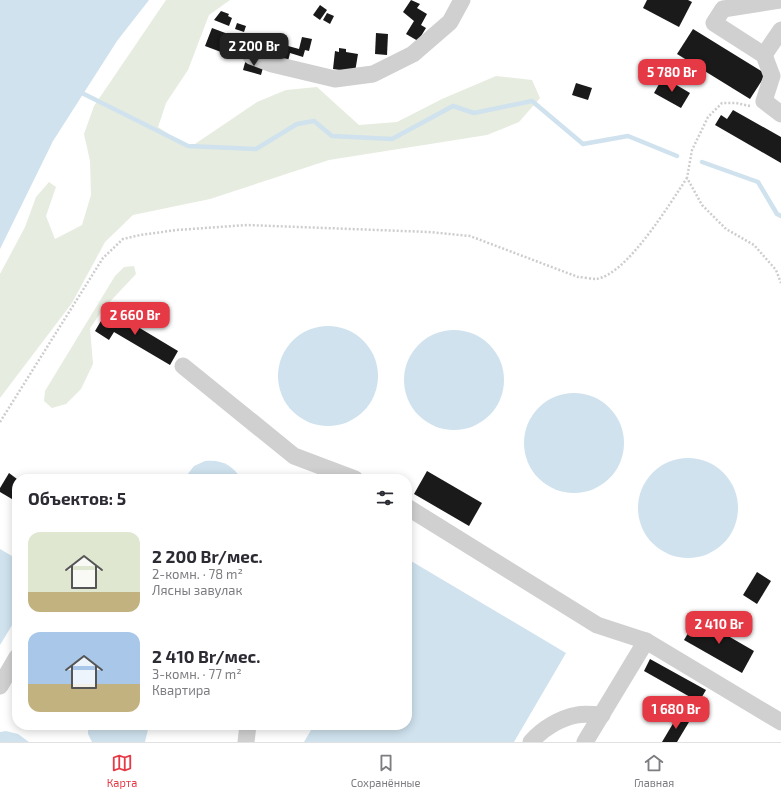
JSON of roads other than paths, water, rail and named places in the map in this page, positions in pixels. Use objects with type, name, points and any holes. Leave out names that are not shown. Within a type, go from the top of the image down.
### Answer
[{"type":"street","points":[[251,56],[272,64],[335,78],[373,74],[413,54],[450,22],[462,0]]},
{"type":"street","points":[[781,0],[723,9],[714,23],[764,55],[772,76],[764,101],[781,114]]},
{"type":"street","points":[[764,55],[781,30]]},
{"type":"street","points":[[183,366],[294,456],[343,474]]},
{"type":"street","points":[[412,510],[597,625],[646,641],[781,722]]},
{"type":"street","points":[[585,742],[646,641]]},
{"type":"street","points":[[0,686],[12,666]]},
{"type":"street","points":[[531,742],[553,724],[577,715],[602,715]]},
{"type":"street","points":[[246,742],[247,730]]},
{"type":"water","points":[[0,0],[149,0],[117,41],[53,141],[0,249]]},
{"type":"water","points":[[328,326],[347,329],[364,340],[375,357],[378,376],[375,395],[364,412],[347,423],[328,426],[309,423],[292,412],[281,395],[278,376],[281,357],[292,340],[309,329]]},
{"type":"water","points":[[454,330],[473,333],[490,344],[501,361],[504,380],[501,399],[490,416],[473,427],[454,430],[435,427],[418,416],[407,399],[404,380],[407,361],[418,344],[435,333]]},
{"type":"water","points":[[574,393],[584,394],[602,401],[616,415],[623,433],[623,453],[616,471],[602,485],[584,492],[574,493],[564,492],[546,485],[532,471],[525,453],[524,443],[525,433],[532,415],[546,401],[564,394]]},
{"type":"water","points":[[688,458],[707,461],[724,472],[735,489],[738,508],[735,527],[724,544],[707,555],[688,558],[669,555],[652,544],[641,527],[638,508],[641,489],[652,472],[669,461]]},
{"type":"water","points":[[205,461],[216,461],[226,464],[238,474],[188,474],[194,466]]},
{"type":"water","points":[[0,549],[12,556],[12,625],[0,645]]},
{"type":"water","points":[[412,562],[566,653],[514,742],[304,742],[311,730],[412,730]]},
{"type":"water","points":[[88,730],[148,730],[145,742],[92,742],[88,734]]},
{"type":"water","points":[[6,731],[18,734],[29,742],[0,742],[0,732]]},
{"type":"waterway","points":[[78,91],[188,146],[256,149],[297,124],[314,121],[332,136],[392,139],[453,106],[474,113],[532,101],[583,144],[628,136],[677,156]]},
{"type":"waterway","points":[[702,162],[758,182],[777,214],[781,216]]}]
